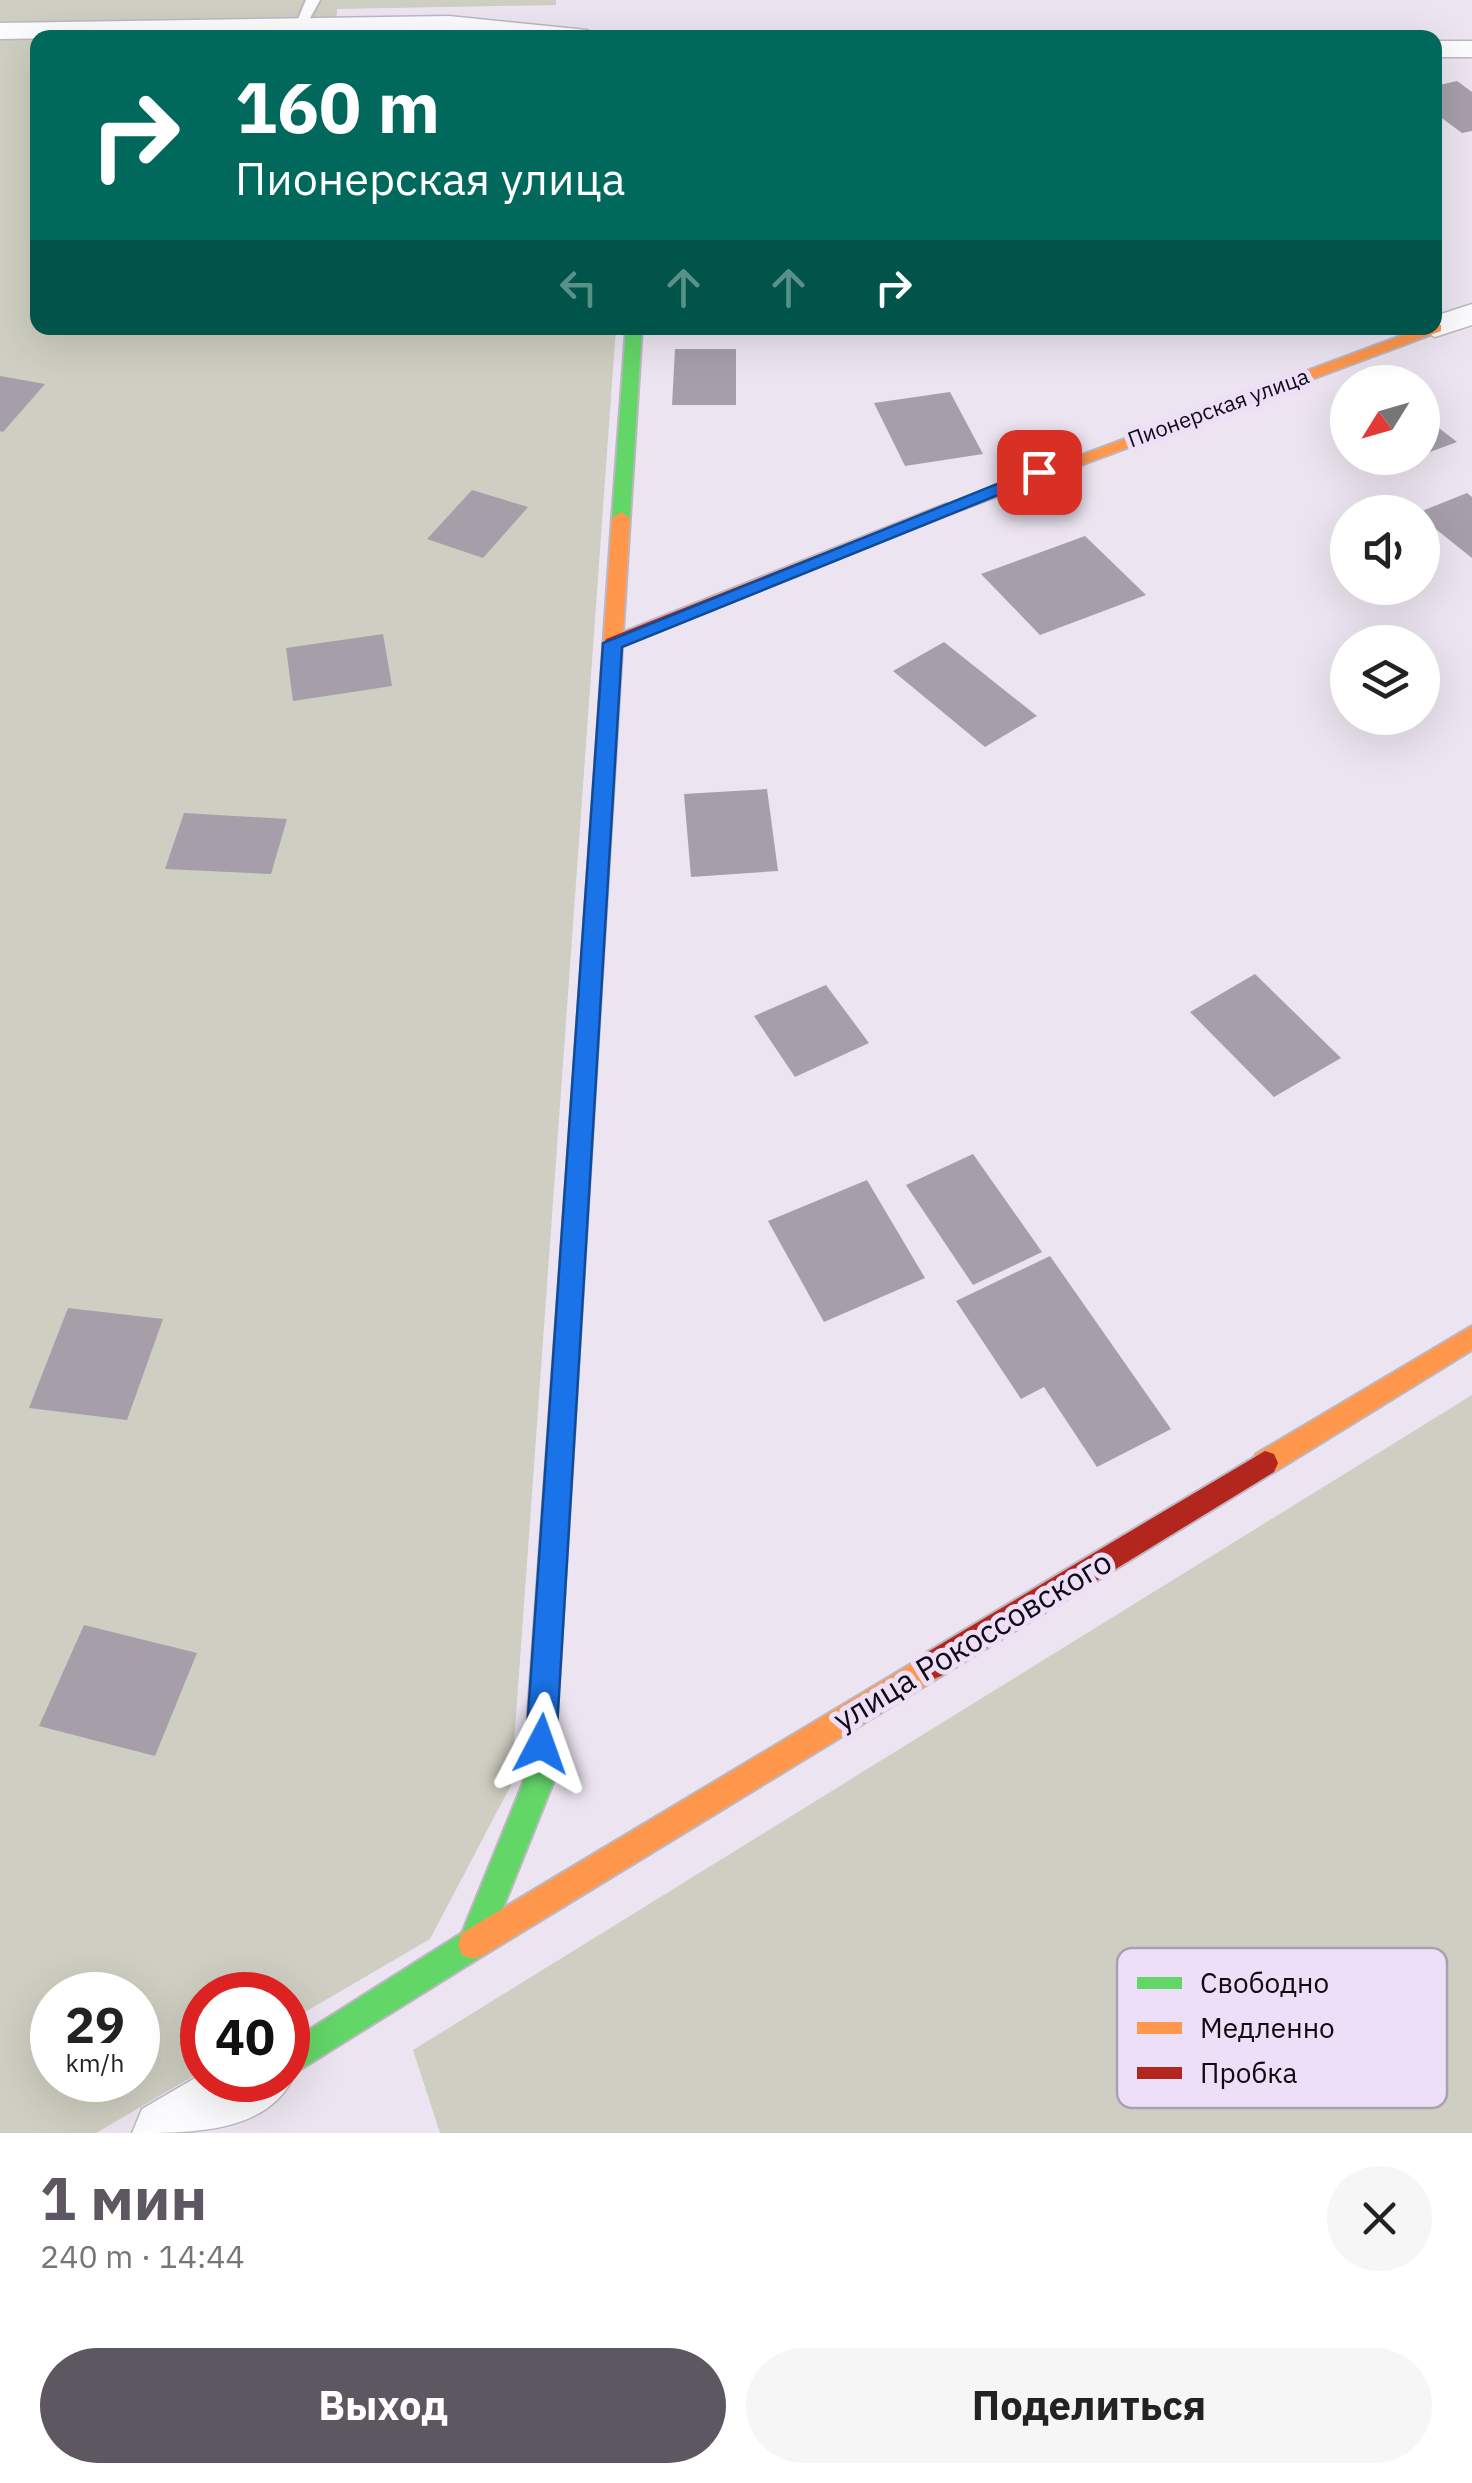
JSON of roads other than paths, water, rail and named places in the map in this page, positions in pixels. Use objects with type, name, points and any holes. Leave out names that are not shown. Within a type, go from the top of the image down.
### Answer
[{"type":"street","points":[[149,30],[449,24],[508,30]]},
{"type":"street","points":[[0,32],[30,32]]},
{"type":"street","points":[[1442,49],[1472,49]]},
{"type":"street","name":"Пионерская улица","points":[[1442,325],[1472,314]]},
{"type":"street","points":[[473,1944],[538,1783],[634,335]]},
{"type":"street","name":"Пионерская улица","points":[[613,643],[1039,472],[1413,335]]},
{"type":"street","name":"улица Рокоссовского","points":[[310,2048],[473,1944],[1472,1337]]},
{"type":"street","points":[[166,2133],[220,2102]]},
{"type":"lane","points":[[298,28],[313,0]]}]
